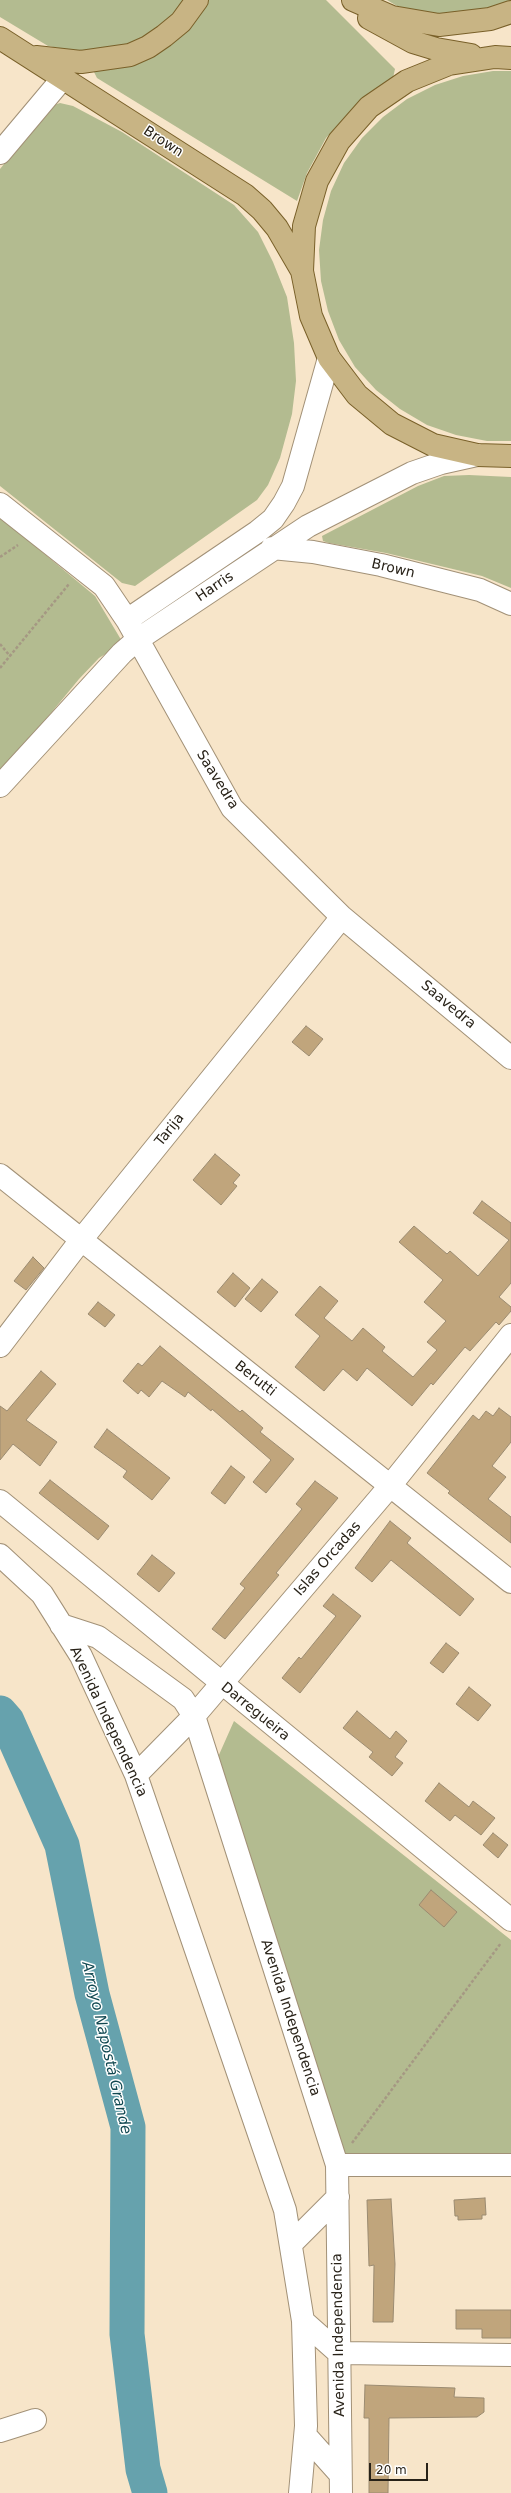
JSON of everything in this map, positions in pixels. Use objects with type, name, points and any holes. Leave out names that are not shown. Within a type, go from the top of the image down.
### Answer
[{"type":"main road","points":[[28,56],[81,62],[108,60],[130,55],[148,47],[164,36],[180,22],[197,0]]},
{"type":"main road","points":[[345,0],[374,22],[413,42],[436,50],[503,57]]},
{"type":"main road","points":[[353,0],[392,17],[439,25],[490,20],[511,12]]},
{"type":"main road","name":"Brown","points":[[0,38],[245,195],[262,210],[277,228],[302,271]]},
{"type":"main road","points":[[503,57],[449,64],[407,81],[369,107],[344,136],[317,181],[304,226],[302,271],[311,316],[329,358],[356,394],[392,424],[432,444],[477,455],[511,456]]},
{"type":"street","points":[[0,153],[63,78]]},
{"type":"street","name":"Harris","points":[[127,620],[257,532],[273,519],[284,503],[297,474],[329,358]]},
{"type":"street","name":"Harris","points":[[0,786],[122,653],[137,640],[272,548],[347,505],[412,473],[441,463],[477,455]]},
{"type":"street","name":"Saavedra","points":[[0,504],[104,586],[127,620],[232,808],[342,917],[511,1058]]},
{"type":"street","name":"Brown","points":[[272,548],[313,552],[381,565],[480,590],[511,604]]},
{"type":"street","name":"Tarija","points":[[0,1346],[81,1240],[342,917]]},
{"type":"street","name":"Berutti","points":[[0,1175],[511,1582]]},
{"type":"street","name":"Islas Orcadas","points":[[136,1775],[194,1716],[390,1486],[511,1335]]},
{"type":"street","name":"Darregueira","points":[[0,1501],[220,1684],[511,1920]]},
{"type":"street","name":"Avenida Independencia","points":[[0,1556],[42,1594],[81,1656],[136,1775],[285,2210],[292,2243],[303,2321],[306,2436],[300,2493]]},
{"type":"street","name":"Avenida Independencia","points":[[61,1625],[98,1637],[183,1699],[194,1716],[337,2165],[340,2484]]},
{"type":"street","points":[[337,2165],[511,2165]]},
{"type":"street","points":[[292,2243],[338,2197]]},
{"type":"street","points":[[303,2321],[339,2353],[511,2355]]},
{"type":"street","points":[[0,2431],[36,2420]]},
{"type":"street","points":[[306,2436],[340,2484]]},
{"type":"path","points":[[0,557],[20,543]]},
{"type":"path","points":[[0,668],[70,583]]},
{"type":"path","points":[[0,644],[10,656]]},
{"type":"path","points":[[362,2126],[501,1943]]},
{"type":"green space","points":[[0,0],[187,0],[180,9],[139,41],[118,49],[86,53],[48,46],[0,17]]},
{"type":"green space","points":[[207,0],[326,0],[395,69],[393,78],[357,104],[326,138],[307,173],[297,201],[97,78],[94,72]]},
{"type":"green space","points":[[387,0],[511,0],[511,2],[465,13],[426,14],[397,6]]},
{"type":"green space","points":[[493,71],[511,71],[511,441],[487,441],[456,435],[427,425],[400,409],[376,390],[355,367],[339,340],[328,311],[321,281],[319,250],[323,220],[331,191],[344,163],[362,138],[383,117],[407,99],[435,85],[463,76]]},
{"type":"green space","points":[[60,103],[73,106],[122,132],[234,205],[258,232],[273,262],[287,297],[294,343],[296,381],[292,414],[280,458],[268,485],[257,500],[135,586],[122,583],[0,486],[0,169],[51,106]]},
{"type":"green space","points":[[469,475],[511,477],[511,588],[482,576],[386,553],[323,541],[322,536],[418,486],[444,476]]},
{"type":"green space","points":[[0,517],[95,596],[123,643],[99,658],[79,679],[0,775]]},
{"type":"green space","points":[[234,1721],[511,1940],[511,2153],[346,2157],[218,1757]]},
{"type":"building","points":[[306,1026],[323,1039],[309,1056],[292,1042]]},
{"type":"building","points":[[215,1154],[240,1175],[233,1183],[237,1186],[221,1205],[193,1180]]},
{"type":"building","points":[[482,1201],[511,1223],[511,1283],[499,1297],[511,1307],[511,1311],[499,1325],[496,1322],[470,1351],[465,1347],[433,1385],[431,1383],[412,1406],[367,1368],[357,1381],[343,1369],[324,1391],[295,1367],[320,1336],[295,1315],[320,1286],[338,1301],[324,1318],[352,1341],[363,1328],[385,1347],[382,1351],[413,1377],[437,1350],[427,1342],[446,1321],[424,1302],[443,1280],[399,1242],[414,1226],[447,1254],[450,1251],[478,1276],[509,1240],[473,1213]]},
{"type":"building","points":[[33,1257],[44,1268],[26,1290],[14,1281]]},
{"type":"building","points":[[233,1273],[250,1288],[235,1307],[217,1292]]},
{"type":"building","points":[[262,1279],[278,1292],[261,1312],[245,1299]]},
{"type":"building","points":[[98,1302],[115,1315],[105,1327],[88,1314]]},
{"type":"building","points":[[160,1346],[240,1412],[242,1410],[263,1428],[260,1432],[294,1459],[266,1493],[253,1482],[271,1460],[212,1409],[211,1411],[188,1392],[185,1397],[162,1381],[149,1397],[141,1390],[138,1394],[123,1381],[138,1363],[142,1366]]},
{"type":"building","points":[[41,1371],[56,1384],[26,1420],[57,1442],[40,1466],[13,1444],[0,1460],[0,1406],[7,1411]]},
{"type":"building","points":[[499,1408],[511,1417],[511,1442],[492,1466],[506,1477],[488,1499],[511,1517],[511,1543],[448,1493],[450,1491],[427,1473],[473,1415],[479,1420],[486,1411],[493,1416]]},
{"type":"building","points":[[107,1429],[170,1478],[152,1500],[123,1477],[127,1471],[94,1447]]},
{"type":"building","points":[[231,1466],[245,1477],[225,1504],[211,1493]]},
{"type":"building","points":[[50,1480],[109,1526],[98,1540],[39,1493]]},
{"type":"building","points":[[315,1481],[338,1498],[276,1573],[279,1575],[225,1639],[212,1629],[245,1588],[240,1584],[302,1509],[296,1504]]},
{"type":"building","points":[[390,1521],[411,1538],[407,1543],[474,1599],[460,1616],[391,1560],[372,1582],[355,1568]]},
{"type":"building","points":[[152,1555],[175,1573],[159,1592],[137,1574]]},
{"type":"building","points":[[333,1594],[361,1616],[300,1693],[282,1678],[299,1657],[301,1659],[336,1616],[323,1606]]},
{"type":"building","points":[[446,1643],[459,1653],[443,1673],[430,1663]]},
{"type":"building","points":[[469,1687],[491,1705],[478,1721],[456,1704]]},
{"type":"building","points":[[357,1711],[390,1739],[396,1731],[407,1741],[395,1757],[403,1763],[392,1776],[369,1757],[373,1752],[343,1728]]},
{"type":"building","points":[[439,1783],[469,1807],[473,1801],[495,1818],[481,1835],[455,1815],[450,1821],[425,1801]]},
{"type":"building","points":[[493,1833],[508,1845],[498,1858],[483,1845]]},
{"type":"building","points":[[431,1890],[457,1912],[444,1927],[419,1905]]},
{"type":"building","points":[[485,2198],[486,2215],[482,2215],[482,2219],[458,2220],[458,2216],[455,2216],[454,2200]]},
{"type":"building","points":[[391,2199],[395,2264],[393,2322],[373,2322],[374,2265],[369,2266],[367,2200]]},
{"type":"building","points":[[456,2310],[511,2310],[511,2338],[482,2338],[482,2329],[456,2329]]},
{"type":"building","points":[[365,2385],[455,2388],[454,2397],[484,2398],[484,2412],[477,2417],[389,2418],[388,2493],[369,2493],[369,2418],[364,2418]]},
{"type":"waterway","name":"Arroyo Napostá Grande","points":[[0,1713],[7,1721],[62,1845],[92,1994],[128,2127],[127,2334],[143,2469],[150,2493]]}]
